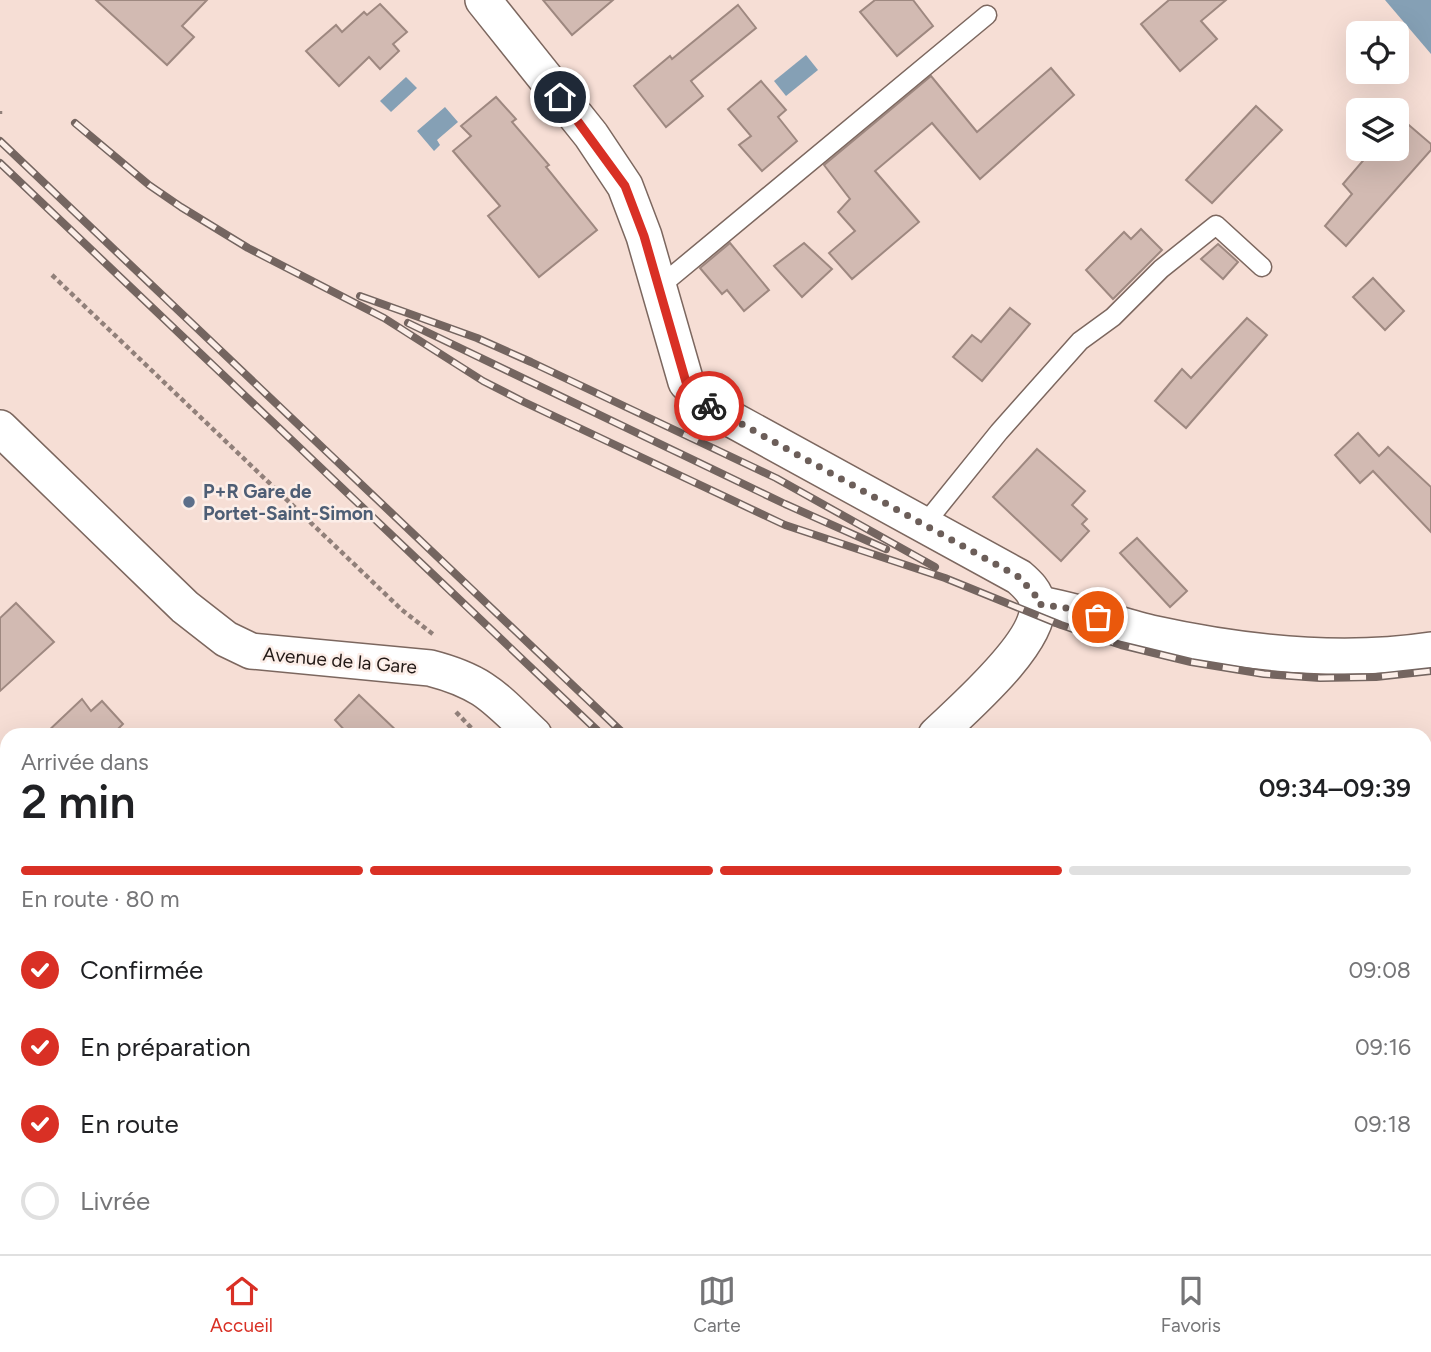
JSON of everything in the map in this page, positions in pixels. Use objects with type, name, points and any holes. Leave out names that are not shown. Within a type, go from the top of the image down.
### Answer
[{"type":"street","points":[[483,0],[591,135],[625,186],[660,287],[686,382],[711,408],[1019,577],[1035,595],[1037,615],[1030,632],[1011,660],[943,728]]},
{"type":"street","name":"Avenue de la Gare","points":[[0,428],[185,607],[226,639],[251,651],[430,668],[457,675],[487,691],[527,728]]},
{"type":"street","points":[[1038,604],[1073,609],[1148,632],[1253,651],[1334,655],[1431,650]]},
{"type":"lane","points":[[660,287],[988,15]]},
{"type":"lane","points":[[923,526],[999,432],[1080,341],[1113,317],[1161,269],[1216,225],[1262,267]]},
{"type":"path","points":[[52,275],[402,611],[462,656],[457,675]]},
{"type":"water","points":[[1385,0],[1431,0],[1431,54],[1409,28],[1409,21],[1403,21]]},
{"type":"water","points":[[806,55],[818,70],[786,96],[774,81]]},
{"type":"water","points":[[406,77],[417,88],[391,112],[380,101]]},
{"type":"water","points":[[445,107],[458,122],[437,140],[440,145],[434,151],[417,131]]},
{"type":"building","points":[[96,0],[207,0],[182,26],[194,37],[167,65]]},
{"type":"building","points":[[543,0],[613,0],[572,35]]},
{"type":"building","points":[[875,0],[913,0],[933,26],[897,56],[860,12]]},
{"type":"building","points":[[1169,0],[1226,0],[1201,21],[1217,39],[1180,71],[1141,24]]},
{"type":"building","points":[[380,4],[407,32],[393,44],[399,51],[380,69],[369,57],[339,86],[306,51],[336,25],[342,32],[364,12],[367,15]]},
{"type":"building","points":[[738,5],[756,28],[691,81],[703,96],[666,127],[634,86]]},
{"type":"building","points":[[1051,68],[1074,95],[980,179],[932,123],[875,171],[919,222],[852,279],[829,253],[855,231],[838,212],[850,199],[824,165],[931,76],[977,132]]},
{"type":"building","points":[[761,81],[786,110],[778,117],[797,141],[762,171],[739,145],[751,136],[728,109]]},
{"type":"building","points":[[496,97],[516,119],[512,122],[549,165],[546,167],[597,230],[539,277],[488,216],[500,206],[453,151],[471,136],[461,126]]},
{"type":"building","points":[[1256,106],[1282,130],[1212,203],[1186,180]]},
{"type":"building","points":[[1409,125],[1431,144],[1431,150],[1346,246],[1325,226],[1352,194],[1343,184],[1363,161],[1409,161]]},
{"type":"building","points":[[1141,229],[1162,250],[1113,299],[1086,270],[1124,232],[1131,239]]},
{"type":"building","points":[[730,243],[769,290],[744,311],[727,290],[722,294],[700,268]]},
{"type":"building","points":[[804,243],[832,269],[802,297],[774,266]]},
{"type":"building","points":[[1218,244],[1238,262],[1223,279],[1201,259]]},
{"type":"building","points":[[1373,278],[1404,311],[1385,330],[1353,297]]},
{"type":"building","points":[[1010,308],[1030,324],[982,381],[953,357],[972,335],[981,342]]},
{"type":"building","points":[[1247,318],[1267,335],[1186,428],[1155,401],[1182,369],[1191,378]]},
{"type":"building","points":[[1358,433],[1379,456],[1388,447],[1431,487],[1431,532],[1373,471],[1360,483],[1335,455]]},
{"type":"building","points":[[1037,449],[1085,491],[1072,505],[1087,519],[1082,524],[1089,531],[1061,561],[993,497]]},
{"type":"building","points":[[1137,538],[1187,591],[1170,607],[1120,553]]},
{"type":"building","points":[[16,603],[54,642],[0,691],[0,618]]},
{"type":"building","points":[[359,695],[394,728],[342,728],[335,720]]},
{"type":"building","points":[[82,699],[91,711],[102,701],[123,724],[119,728],[51,728]]},
{"type":"railway","points":[[75,123],[149,185],[248,248],[384,318],[483,381],[785,525],[945,578],[1061,625],[1121,645],[1191,662],[1264,674],[1320,678],[1376,677],[1431,671]]},
{"type":"railway","points":[[0,141],[618,728]]},
{"type":"railway","points":[[0,163],[595,728]]},
{"type":"railway","points":[[360,296],[477,338],[531,362],[776,478],[935,567]]},
{"type":"railway","points":[[408,323],[785,504],[886,549]]},
{"type":"way so far","points":[[709,406],[1019,577],[1035,595],[1038,604],[1073,609],[1098,617]]},
{"type":"place","name":"P+R Gare de Portet-Saint-Simon","points":[[189,502]]},
{"type":"route","points":[[560,97],[591,135],[625,186],[660,287],[686,382],[709,406]]}]
